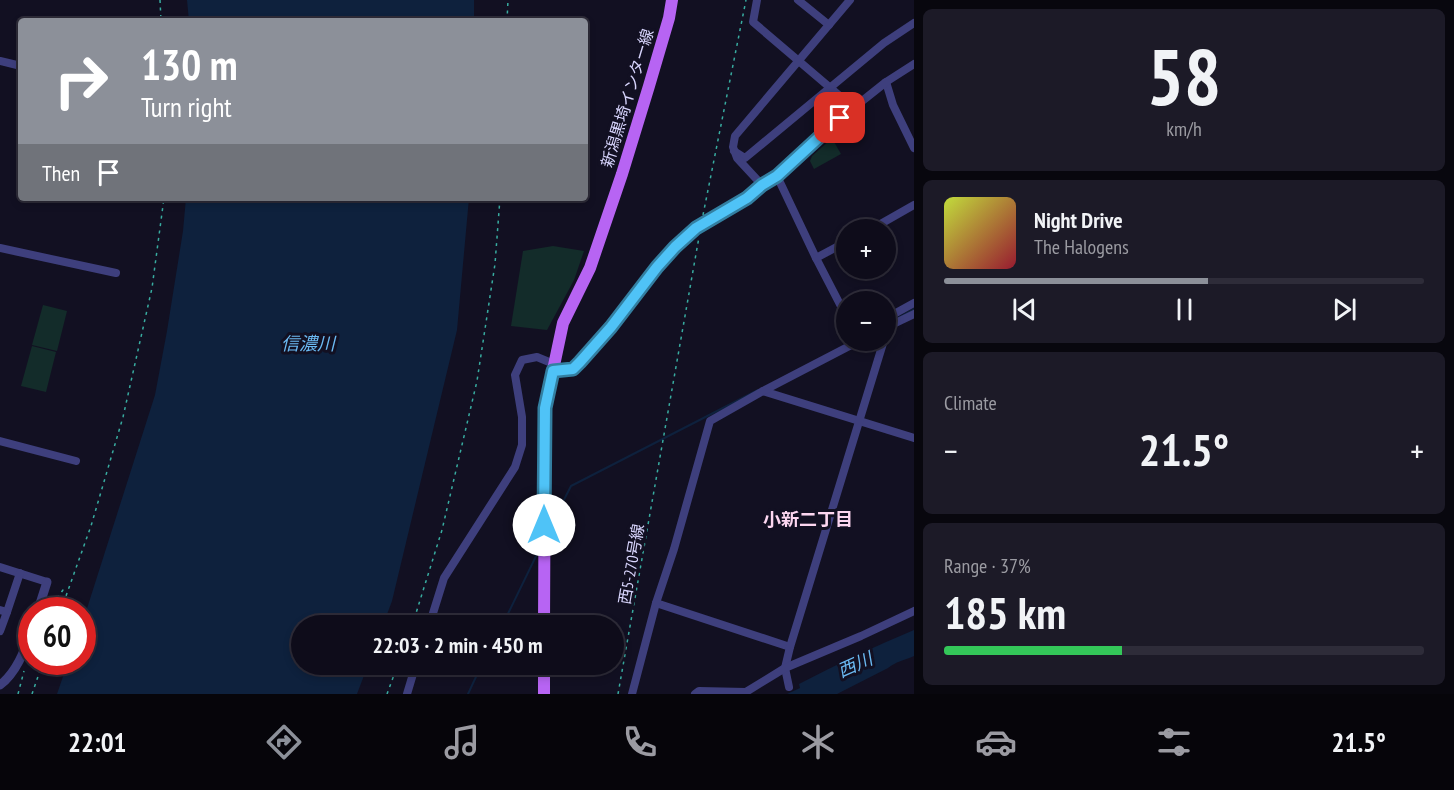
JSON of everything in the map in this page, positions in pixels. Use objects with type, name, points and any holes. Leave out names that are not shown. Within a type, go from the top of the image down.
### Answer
[{"type":"main road","name":"新潟黒埼インター線","points":[[544,615],[545,408],[553,368],[563,323],[590,268],[622,174],[669,18],[672,0]]},
{"type":"main road","points":[[544,675],[544,694]]},
{"type":"street","points":[[757,0],[753,22],[854,108]]},
{"type":"street","points":[[798,0],[829,25]]},
{"type":"street","points":[[762,185],[737,158],[732,147],[735,135],[850,0]]},
{"type":"street","points":[[734,151],[745,158],[884,43],[914,23]]},
{"type":"street","points":[[0,61],[18,65]]},
{"type":"street","points":[[432,615],[444,578],[515,467],[522,445],[522,417],[515,375],[522,360],[537,357],[553,368],[573,369],[611,327],[675,247],[696,228],[747,198],[777,176],[828,129],[886,82],[914,64]]},
{"type":"street","points":[[886,82],[893,105],[914,148]]},
{"type":"street","points":[[777,176],[836,297]]},
{"type":"street","points":[[889,219],[914,205]]},
{"type":"street","points":[[816,258],[836,247]]},
{"type":"street","points":[[0,248],[116,273]]},
{"type":"street","points":[[896,316],[914,303]]},
{"type":"street","points":[[896,320],[914,314]]},
{"type":"street","points":[[632,694],[656,603],[674,549],[710,421],[840,351]]},
{"type":"street","points":[[789,687],[785,668],[790,647],[881,351]]},
{"type":"street","points":[[764,391],[914,438]]},
{"type":"street","points":[[0,441],[76,461]]},
{"type":"street","points":[[0,567],[47,582],[42,597]]},
{"type":"street","points":[[0,631],[3,611],[20,573]]},
{"type":"street","points":[[656,603],[790,647]]},
{"type":"street","points":[[695,694],[699,691],[746,692],[785,668],[914,611]]},
{"type":"street","points":[[0,685],[18,663]]},
{"type":"street","points":[[407,694],[413,675]]},
{"type":"path","points":[[160,0],[161,18]]},
{"type":"path","points":[[507,18],[508,0]]},
{"type":"path","points":[[65,597],[91,526],[123,417],[152,288],[164,201]]},
{"type":"path","points":[[415,615],[442,530],[477,381],[495,264],[500,201]]},
{"type":"path","name":"西5-270号線","points":[[618,694],[666,430]]},
{"type":"path","points":[[58,597],[63,590],[68,589]]},
{"type":"path","points":[[18,694],[23,675]]},
{"type":"path","points":[[32,694],[39,675]]},
{"type":"path","points":[[387,694],[394,675]]},
{"type":"green space","points":[[830,140],[833,140],[841,154],[814,169],[810,161],[812,156]]},
{"type":"green space","points":[[553,246],[584,251],[574,280],[547,330],[511,326],[523,251]]},
{"type":"green space","points":[[43,305],[67,311],[57,351],[32,345]]},
{"type":"green space","points":[[32,346],[56,352],[46,392],[21,386]]},
{"type":"water","points":[[187,0],[474,0],[474,18],[189,18]]},
{"type":"water","name":"信濃川","points":[[186,201],[469,201],[457,330],[387,615],[291,615],[291,675],[364,675],[357,694],[57,694],[64,675],[96,675],[96,597],[91,597],[155,395],[167,331]]},
{"type":"water","name":"西川","points":[[914,630],[914,656],[837,694],[787,694],[800,688],[799,684],[828,669]]},
{"type":"waterway","points":[[898,318],[914,309]]},
{"type":"waterway","points":[[549,529],[571,486],[758,390]]},
{"type":"waterway","points":[[507,615],[539,550]]},
{"type":"waterway","points":[[468,694],[477,675]]},
{"type":"district","name":"小新二丁目","points":[[808,520]]},
{"type":"route","points":[[544,525],[545,408],[553,371],[573,369],[611,327],[657,267],[696,228],[747,198],[777,176],[840,118]]}]
